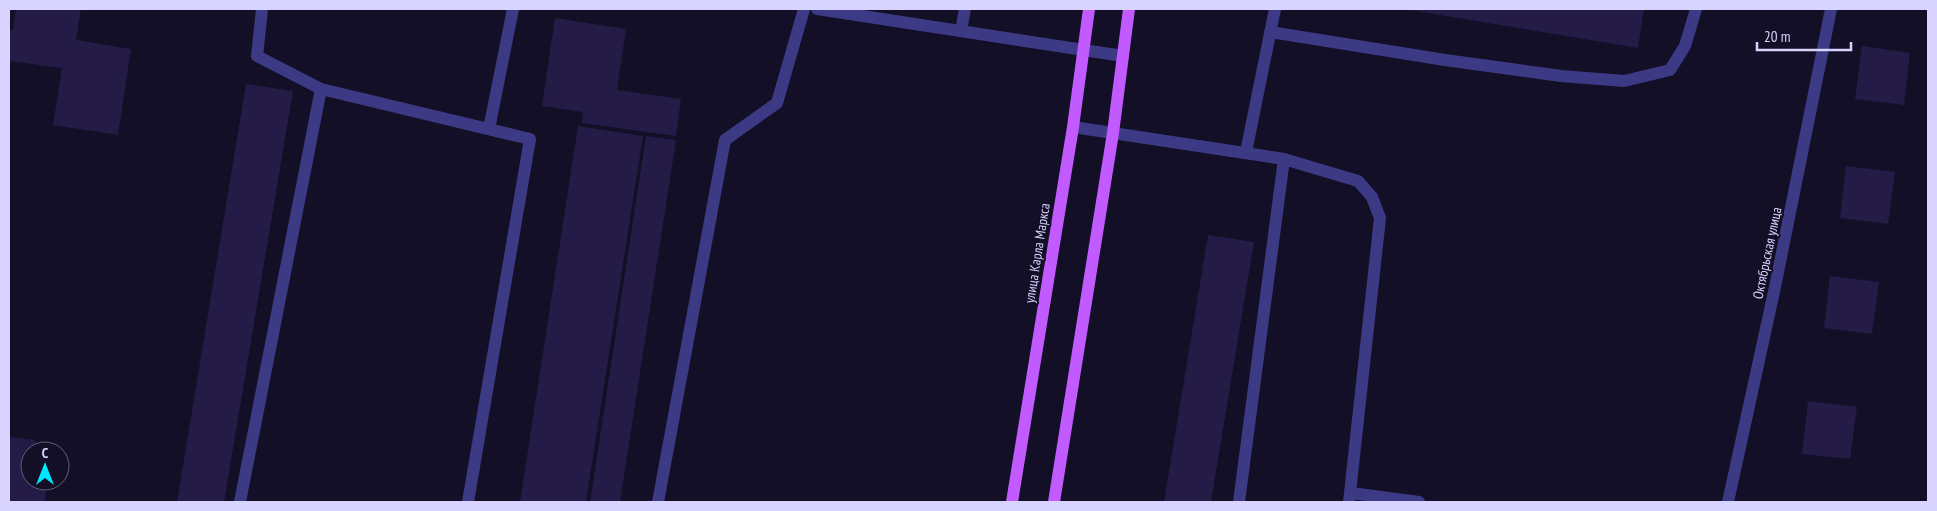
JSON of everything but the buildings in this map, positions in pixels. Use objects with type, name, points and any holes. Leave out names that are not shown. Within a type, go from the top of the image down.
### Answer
[{"type":"main road","name":"улица Карла Маркса","points":[[1012,502],[1073,127],[1089,9]]},
{"type":"main road","points":[[1054,502],[1113,133],[1129,9]]},
{"type":"street","points":[[262,9],[256,56],[321,89],[530,139],[468,502]]},
{"type":"street","points":[[489,129],[513,9]]},
{"type":"street","points":[[658,502],[725,140],[777,103],[804,9]]},
{"type":"street","points":[[817,9],[1123,56]]},
{"type":"street","points":[[962,31],[965,9]]},
{"type":"street","points":[[1246,152],[1274,9]]},
{"type":"street","points":[[1270,32],[1561,76],[1624,81],[1670,70],[1685,46],[1696,9]]},
{"type":"street","name":"Октябрьская улица","points":[[1728,502],[1775,287],[1831,9]]},
{"type":"street","points":[[240,502],[321,89]]},
{"type":"street","points":[[1073,127],[1284,159],[1358,181],[1372,197],[1380,218],[1350,498],[1419,502]]},
{"type":"street","points":[[1240,502],[1284,159]]}]
